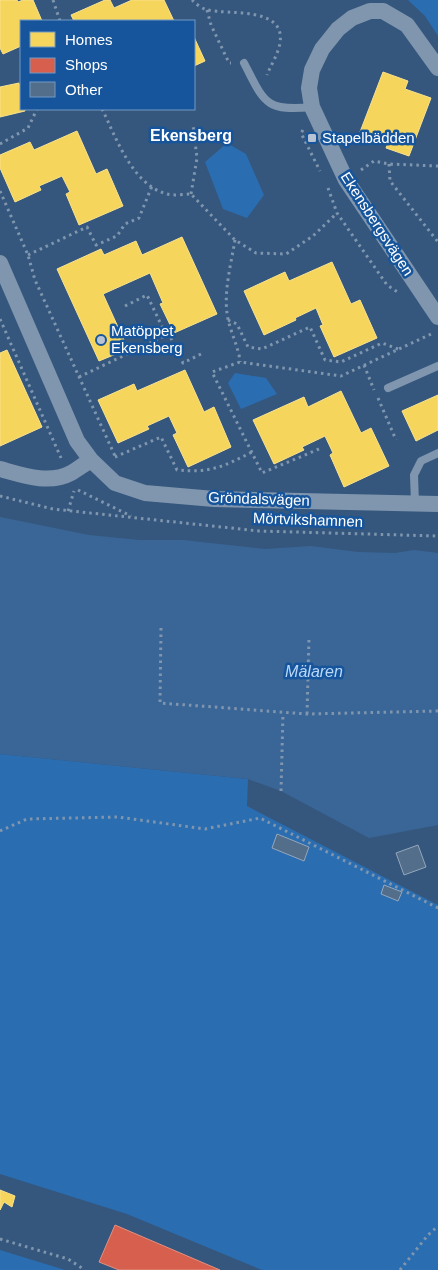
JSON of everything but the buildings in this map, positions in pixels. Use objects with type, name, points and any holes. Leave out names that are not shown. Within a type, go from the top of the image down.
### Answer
[{"type":"street","name":"Ekensbergsvägen","points":[[438,68],[408,25],[383,11],[370,11],[352,18],[338,29],[322,49],[312,70],[309,88],[312,107],[346,180],[438,317]]},
{"type":"street","name":"Gröndalsvägen","points":[[0,263],[78,441],[91,460],[115,483],[145,493],[214,499],[438,504]]},
{"type":"street","points":[[0,469],[38,478],[52,479],[69,474],[91,460]]},
{"type":"lane","points":[[244,63],[259,92],[266,101],[277,106],[294,109],[312,107]]},
{"type":"lane","points":[[388,388],[438,366]]},
{"type":"lane","points":[[415,503],[414,475],[421,461],[438,453]]},
{"type":"path","points":[[53,0],[60,20]]},
{"type":"path","points":[[192,0],[207,10],[255,14],[266,17],[274,23],[279,30],[280,41],[259,92]]},
{"type":"path","points":[[207,10],[211,25],[220,42]]},
{"type":"path","points":[[0,144],[28,128],[37,110]]},
{"type":"path","points":[[102,110],[123,153],[138,175],[152,186],[167,194],[191,194],[235,240],[256,253],[286,254],[313,236],[337,214]]},
{"type":"path","points":[[191,194],[197,158],[192,125]]},
{"type":"path","points":[[328,190],[374,161],[389,164],[438,166]]},
{"type":"path","points":[[389,164],[390,181],[438,242]]},
{"type":"path","points":[[28,255],[87,227],[96,245],[117,236],[125,224],[139,218],[152,186]]},
{"type":"path","points":[[0,190],[28,255],[34,280],[115,457],[120,462]]},
{"type":"path","points":[[235,240],[226,312],[240,362]]},
{"type":"path","points":[[125,306],[147,295],[166,335],[169,334],[182,363],[201,354]]},
{"type":"path","points":[[0,319],[61,458]]},
{"type":"path","points":[[228,320],[237,324],[248,347],[262,349],[310,327],[325,360],[341,362],[382,343],[398,349]]},
{"type":"path","points":[[319,449],[262,473],[212,372],[240,362],[341,376],[438,330]]},
{"type":"path","points":[[79,377],[166,335]]},
{"type":"path","points":[[364,365],[396,440]]},
{"type":"path","points":[[115,457],[161,437],[177,470],[197,472],[218,468],[252,452]]},
{"type":"path","points":[[68,511],[76,488],[134,517]]},
{"type":"path","name":"Mörtvikshamnen","points":[[0,496],[52,509],[259,531],[438,536]]},
{"type":"path","points":[[161,628],[160,703],[307,714],[438,711]]},
{"type":"path","points":[[307,714],[309,637]]},
{"type":"path","points":[[281,791],[283,713]]},
{"type":"path","points":[[0,831],[27,819],[118,817],[205,828],[260,818],[438,908]]},
{"type":"path","points":[[400,1270],[428,1235],[438,1226]]},
{"type":"path","points":[[0,1239],[68,1259],[85,1270]]},
{"type":"shaded area","points":[[408,0],[438,0],[438,36],[425,16]]},
{"type":"shaded area","points":[[227,143],[246,154],[264,195],[247,218],[223,209],[205,162]]},
{"type":"shaded area","points":[[235,373],[266,378],[277,394],[241,409],[228,383]]},
{"type":"shaded area","points":[[0,754],[248,779],[247,806],[438,905],[438,1270],[262,1270],[127,1214],[0,1174]]},
{"type":"shaded area","points":[[0,1250],[65,1270],[0,1270]]},
{"type":"water","name":"Mälaren","points":[[0,517],[89,535],[139,540],[183,540],[265,549],[311,546],[358,552],[395,553],[414,550],[438,553],[438,825],[369,838],[281,791],[248,779],[0,754]]},
{"type":"place","name":"Stapelbädden","points":[[312,138]]},
{"type":"place","name":"Matöppet Ekensberg","points":[[101,340]]},
{"type":"district","name":"Ekensberg","points":[[191,135]]}]
